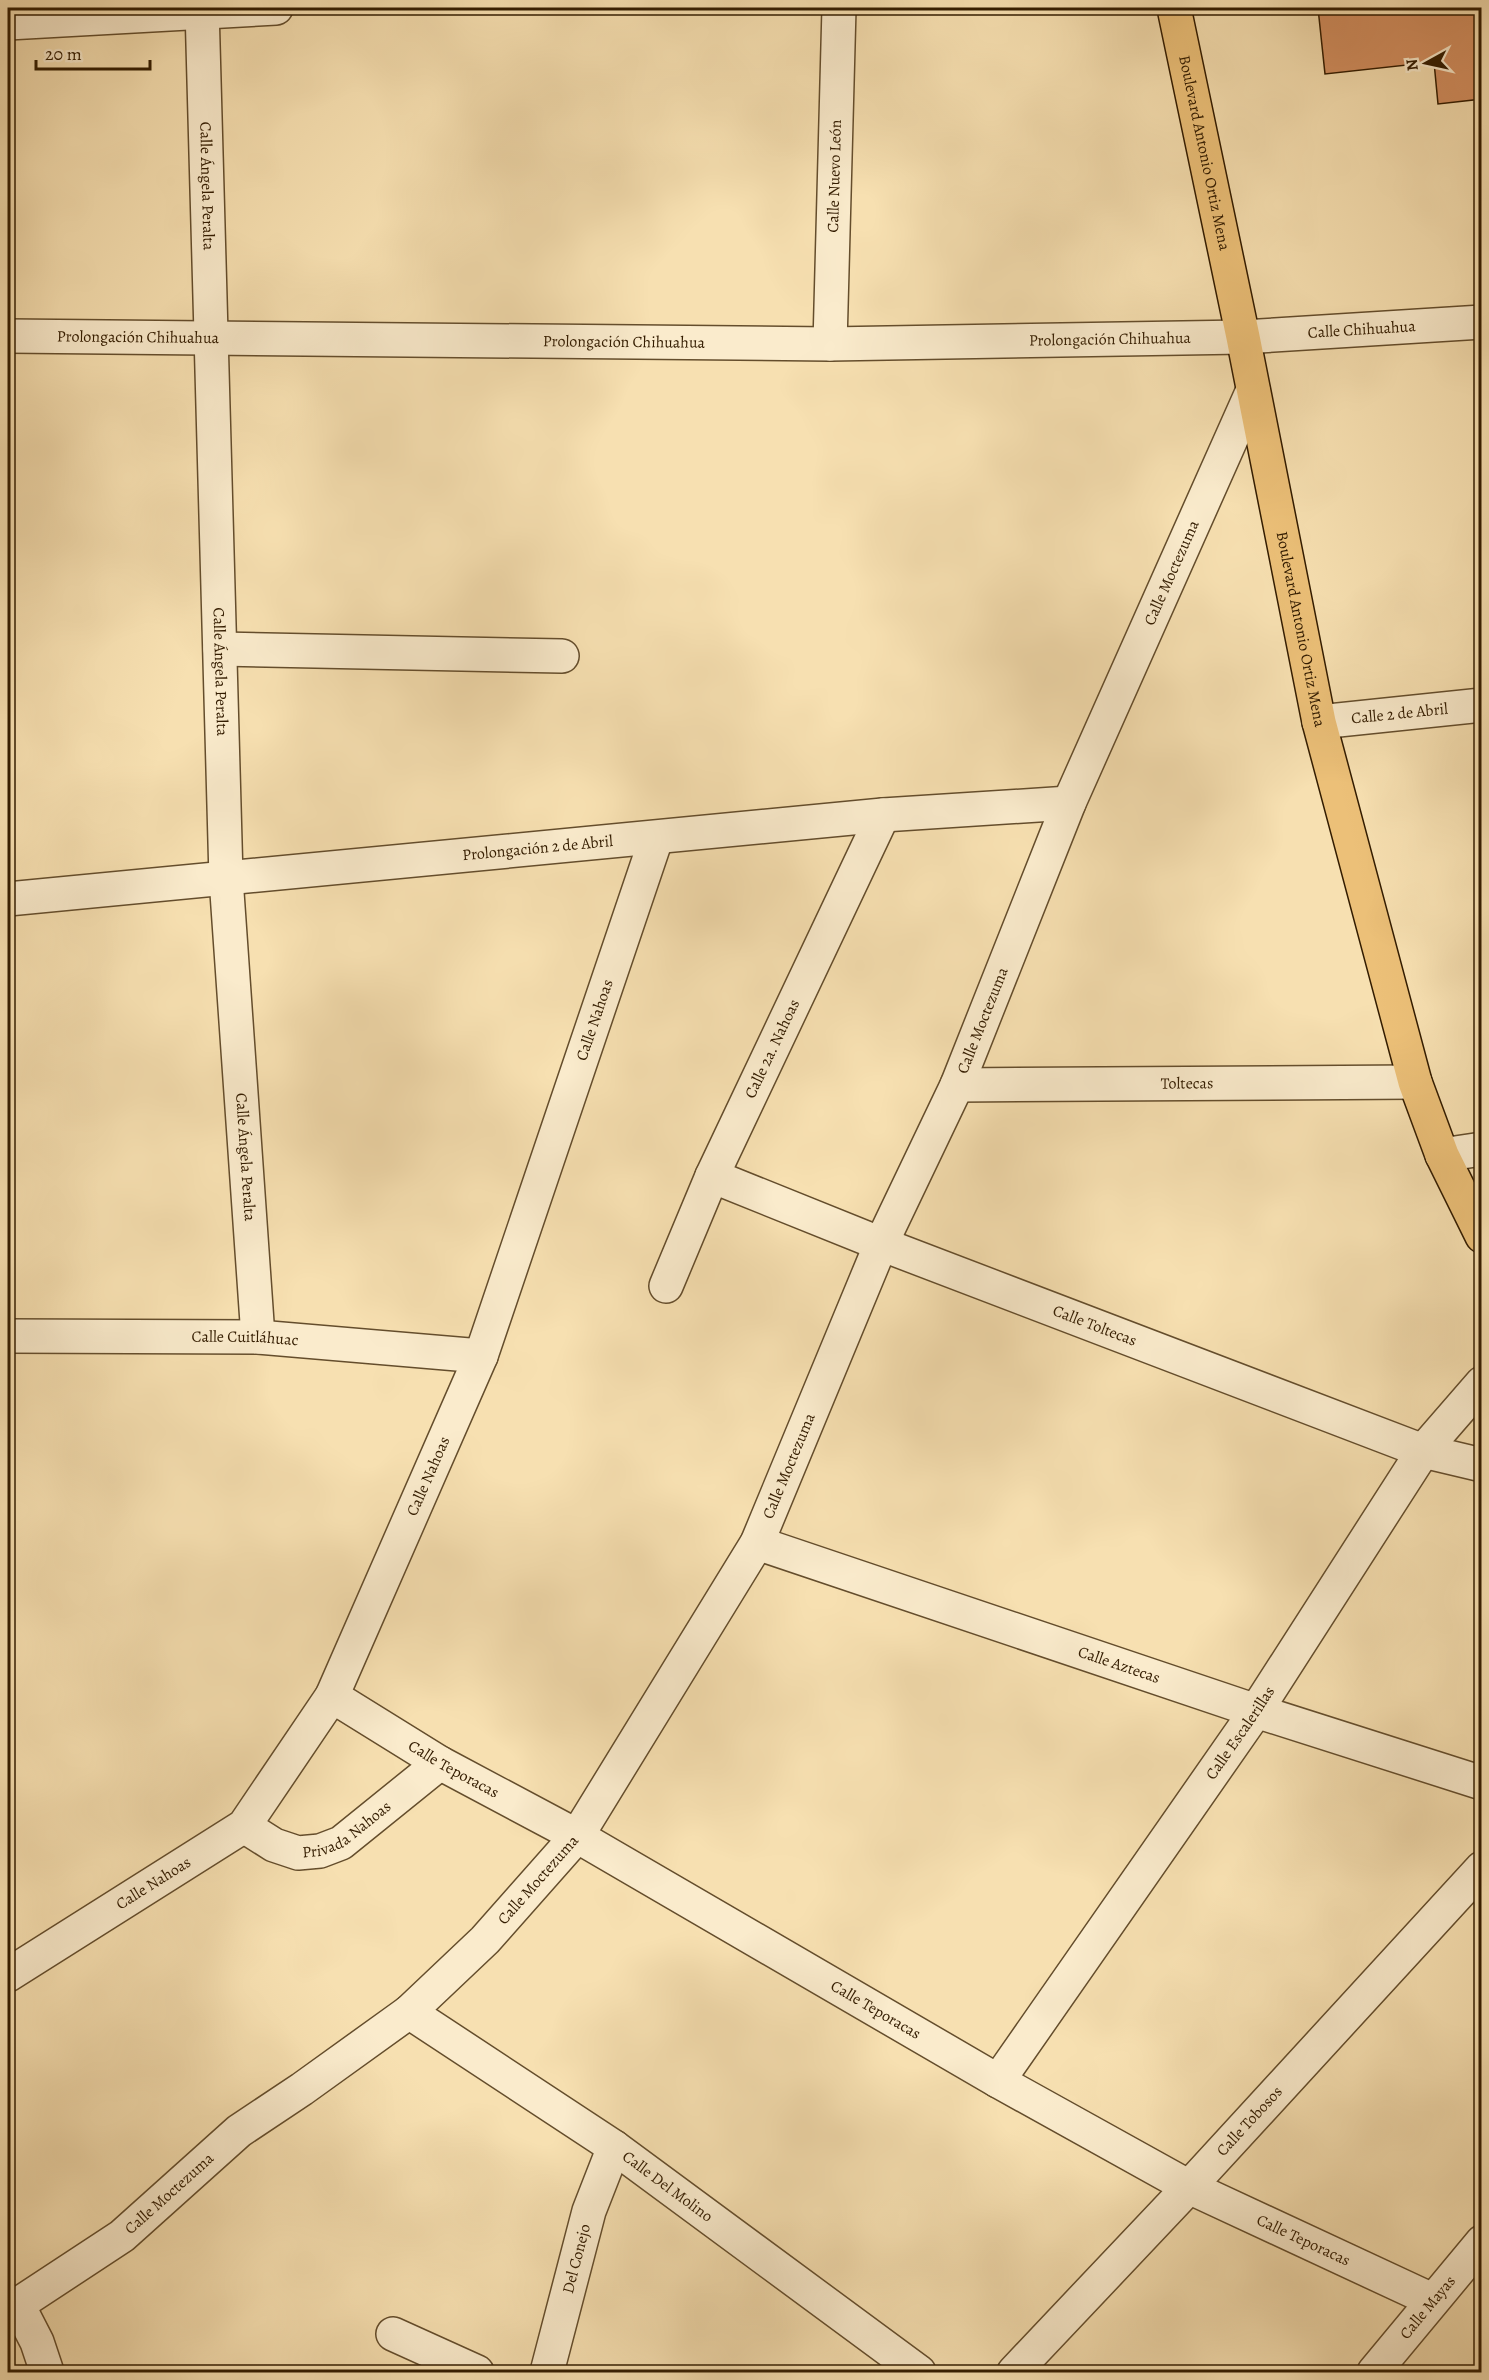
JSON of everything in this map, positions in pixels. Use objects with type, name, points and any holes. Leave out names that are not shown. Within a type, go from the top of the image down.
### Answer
[{"type":"main road","name":"Boulevard Antonio Ortiz Mena","points":[[1174,8],[1243,337],[1319,722],[1415,1082],[1442,1155],[1482,1236]]},
{"type":"street","points":[[8,23],[203,9],[276,8]]},
{"type":"street","name":"Calle Nuevo León","points":[[830,344],[839,8]]},
{"type":"street","name":"Calle Ángela Peralta","points":[[203,9],[226,878],[258,1337]]},
{"type":"street","name":"Calle Chihuahua","points":[[1243,337],[1482,322]]},
{"type":"street","name":"Prolongación Chihuahua","points":[[8,336],[212,336],[830,344],[1243,337]]},
{"type":"street","name":"Calle Moctezuma","points":[[13,2308],[122,2236],[239,2131],[409,2012],[485,1940],[577,1836],[757,1543],[880,1244],[957,1086],[1069,803],[1253,390]]},
{"type":"street","points":[[220,649],[562,656]]},
{"type":"street","name":"Calle 2 de Abril","points":[[1319,722],[1482,705]]},
{"type":"street","name":"Prolongación 2 de Abril","points":[[8,899],[656,839],[883,815],[1069,803]]},
{"type":"street","name":"Calle 2a. Nahoas","points":[[666,1286],[712,1176],[883,815]]},
{"type":"street","name":"Calle Nahoas","points":[[8,1975],[244,1826],[332,1696],[481,1356],[656,839]]},
{"type":"street","name":"Toltecas","points":[[957,1086],[1415,1082]]},
{"type":"street","points":[[1442,1155],[1482,1149]]},
{"type":"street","name":"Calle Toltecas","points":[[712,1176],[880,1244],[1423,1452],[1482,1465]]},
{"type":"street","name":"Calle Cuitláhuac","points":[[8,1336],[258,1337],[481,1356]]},
{"type":"street","name":"Calle Escalerillas","points":[[998,2081],[1256,1711],[1423,1452],[1482,1383]]},
{"type":"street","name":"Calle Aztecas","points":[[757,1543],[1256,1711],[1482,1784]]},
{"type":"street","name":"Calle Teporacas","points":[[332,1696],[440,1763],[577,1836],[998,2081],[1189,2187],[1432,2300]]},
{"type":"street","name":"Privada Nahoas","points":[[244,1826],[274,1845],[298,1853],[320,1851],[341,1843],[440,1763]]},
{"type":"street","name":"Calle Tobosos","points":[[1014,2373],[1189,2187],[1482,1868]]},
{"type":"street","name":"Calle Del Molino","points":[[409,2012],[614,2147],[919,2373]]},
{"type":"street","name":"Del Conejo","points":[[547,2373],[589,2211],[614,2147]]},
{"type":"street","name":"Calle Mayas","points":[[1374,2373],[1482,2242]]},
{"type":"street","points":[[13,2308],[37,2342],[47,2373]]},
{"type":"street","points":[[393,2334],[477,2373]]},
{"type":"building","points":[[1318,8],[1482,8],[1482,99],[1438,104],[1434,62],[1325,74]]}]
